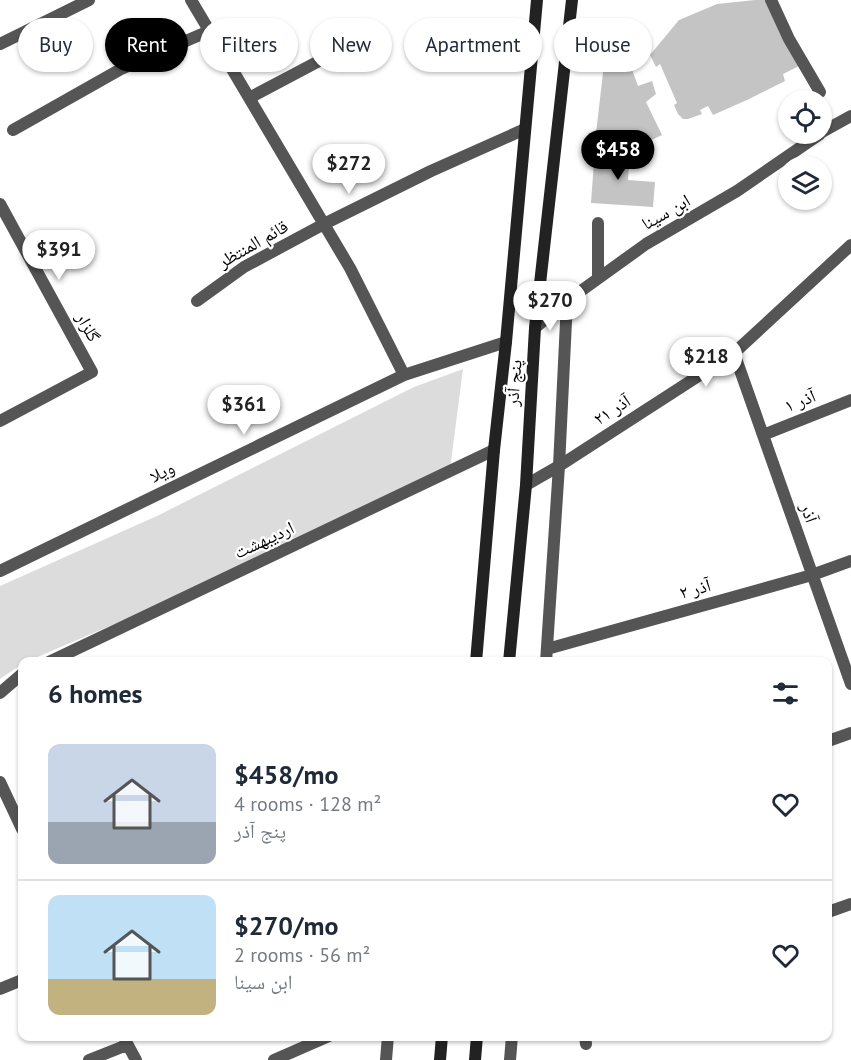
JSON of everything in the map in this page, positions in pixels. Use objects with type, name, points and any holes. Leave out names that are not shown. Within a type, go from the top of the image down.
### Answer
[{"type":"main road","name":"پنج آذر","points":[[474,657],[537,0]]},
{"type":"main road","name":"پنج آذر","points":[[509,657],[526,485],[535,328],[572,0]]},
{"type":"main road","points":[[440,1060],[442,1041]]},
{"type":"main road","points":[[475,1060],[477,1041]]},
{"type":"street","points":[[0,44],[89,0]]},
{"type":"street","points":[[191,0],[201,18]]},
{"type":"street","points":[[771,0],[789,39],[819,90]]},
{"type":"street","points":[[13,130],[121,69],[200,35]]},
{"type":"street","points":[[249,98],[310,66]]},
{"type":"street","points":[[233,72],[350,267],[405,375]]},
{"type":"street","name":"ابن سینا","points":[[832,127],[851,116]]},
{"type":"street","name":"قائم المنتظر","points":[[197,301],[244,267],[324,224],[431,171],[525,129]]},
{"type":"street","name":"ابن سینا","points":[[535,328],[567,301],[646,244],[737,191],[805,144]]},
{"type":"street","name":"گلزار","points":[[0,204],[92,372],[0,421]]},
{"type":"street","points":[[598,223],[598,278]]},
{"type":"street","name":"آذر ۲۱","points":[[526,485],[734,353],[851,245]]},
{"type":"street","points":[[547,656],[567,301]]},
{"type":"street","name":"ویلا","points":[[0,571],[405,375],[506,342]]},
{"type":"street","name":"آذر","points":[[734,353],[851,684]]},
{"type":"street","name":"آذر ۱","points":[[763,435],[851,400]]},
{"type":"street","name":"اردیبهشت","points":[[59,657],[494,450]]},
{"type":"street","name":"آذر ۲","points":[[547,656],[851,561]]},
{"type":"street","points":[[0,693],[18,677]]},
{"type":"street","points":[[832,740],[851,733]]},
{"type":"street","points":[[0,782],[18,820]]},
{"type":"street","points":[[832,911],[851,904]]},
{"type":"street","points":[[0,989],[18,982]]},
{"type":"street","points":[[89,1060],[125,1041],[136,1060]]},
{"type":"street","points":[[274,1060],[318,1041]]},
{"type":"street","points":[[386,1060],[388,1041]]},
{"type":"street","points":[[510,1060],[512,1041]]},
{"type":"shaded area","points":[[463,369],[450,469],[215,581],[37,657],[18,657],[18,667],[0,679],[0,586],[157,516],[414,387]]},
{"type":"building","points":[[766,0],[799,66],[783,74],[785,81],[747,100],[713,115],[708,106],[700,110],[702,114],[683,119],[674,105],[677,103],[660,64],[656,67],[652,59],[652,53],[679,20],[717,4]]},
{"type":"building","points":[[603,72],[633,72],[638,86],[652,81],[656,94],[646,102],[662,135],[637,147],[595,142]]},
{"type":"building","points":[[595,147],[630,150],[628,180],[655,182],[653,207],[591,203]]}]
